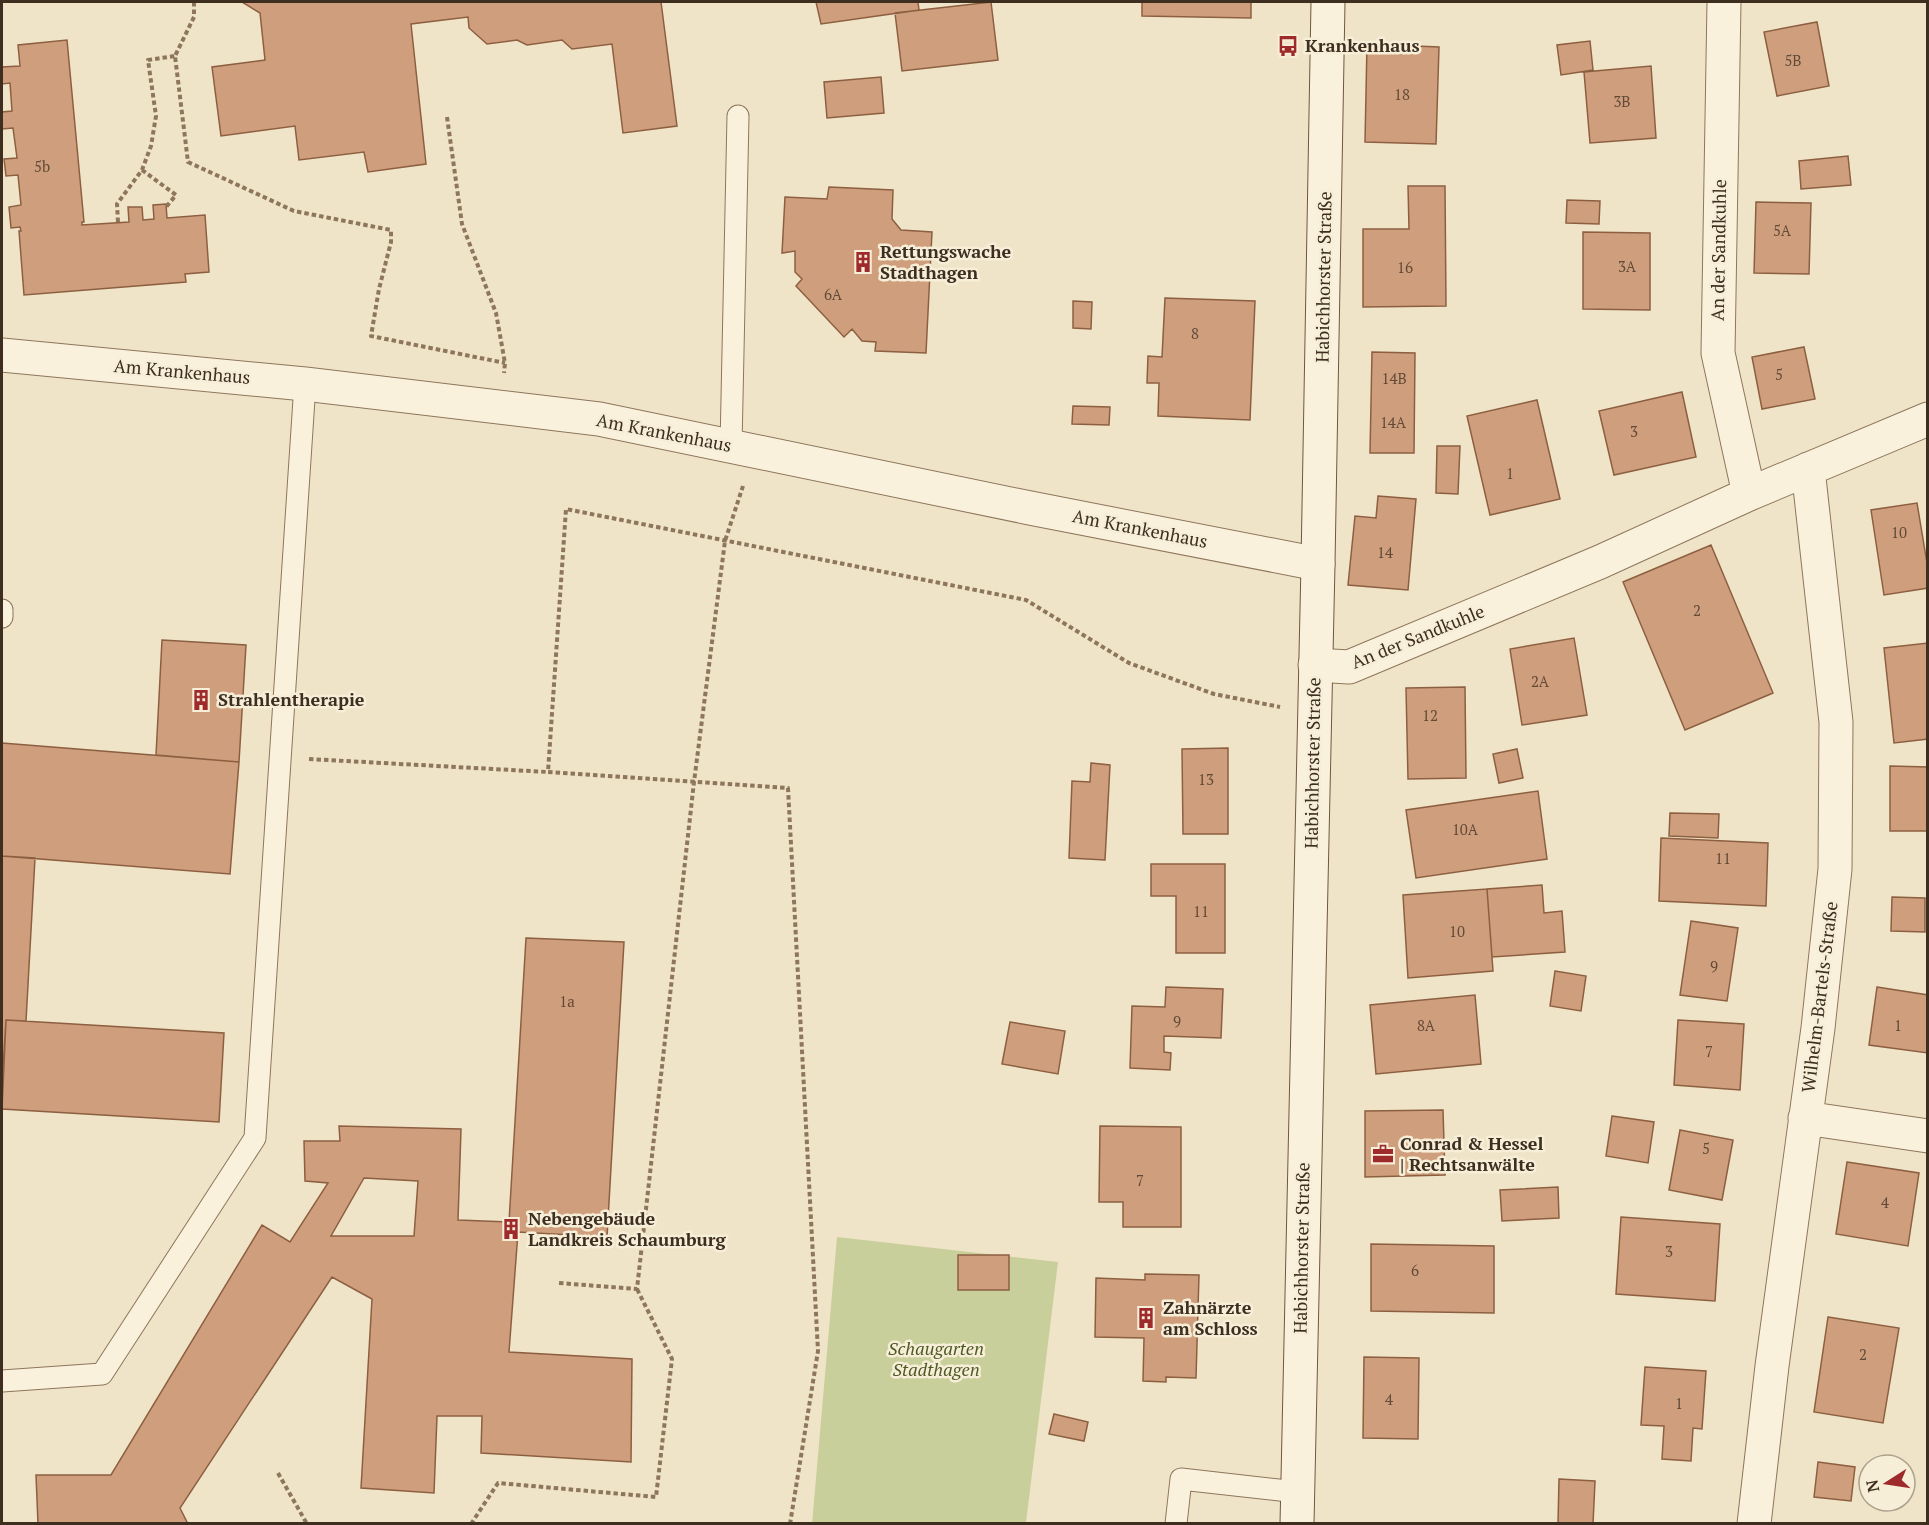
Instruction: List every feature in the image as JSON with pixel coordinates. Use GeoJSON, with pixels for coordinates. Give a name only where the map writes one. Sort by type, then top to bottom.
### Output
{"type":"FeatureCollection","features":[{"type":"Feature","properties":{"kind":"street","name":"Habichhorster Straße"},"geometry":{"type":"LineString","coordinates":[[1297,1508],[1328,2]]}},
{"type":"Feature","properties":{"kind":"street","name":"An der Sandkuhle"},"geometry":{"type":"LineString","coordinates":[[1724,2],[1718,353],[1749,494]]}},
{"type":"Feature","properties":{"kind":"street","name":"Am Krankenhaus"},"geometry":{"type":"LineString","coordinates":[[2,355],[305,384],[599,419],[743,448],[853,463],[1318,564]]}},
{"type":"Feature","properties":{"kind":"street","name":"An der Sandkuhle"},"geometry":{"type":"LineString","coordinates":[[1315,665],[1349,667],[1928,419]]}},
{"type":"Feature","properties":{"kind":"street","name":"Wilhelm-Bartels-Straße"},"geometry":{"type":"LineString","coordinates":[[1754,1524],[1772,1366],[1818,1028],[1835,869],[1836,722],[1808,469]]}},
{"type":"Feature","properties":{"kind":"street"},"geometry":{"type":"LineString","coordinates":[[1805,1118],[1928,1136]]}},
{"type":"Feature","properties":{"kind":"lane"},"geometry":{"type":"LineString","coordinates":[[738,116],[743,448]]}},
{"type":"Feature","properties":{"kind":"lane"},"geometry":{"type":"LineString","coordinates":[[2,1381],[102,1374],[255,1138],[305,384]]}},
{"type":"Feature","properties":{"kind":"lane"},"geometry":{"type":"LineString","coordinates":[[2,610],[2,617]]}},
{"type":"Feature","properties":{"kind":"lane"},"geometry":{"type":"LineString","coordinates":[[1176,1524],[1181,1479],[1297,1508]]}},
{"type":"Feature","properties":{"kind":"path"},"geometry":{"type":"LineString","coordinates":[[194,2],[194,17],[175,56],[188,162],[294,211],[391,230],[391,242],[379,289],[371,336],[505,363]]}},
{"type":"Feature","properties":{"kind":"path"},"geometry":{"type":"LineString","coordinates":[[118,222],[117,204],[142,170],[151,146],[156,116],[148,60],[175,56]]}},
{"type":"Feature","properties":{"kind":"path"},"geometry":{"type":"LineString","coordinates":[[447,117],[462,224],[496,313],[505,363],[501,406]]}},
{"type":"Feature","properties":{"kind":"path"},"geometry":{"type":"LineString","coordinates":[[142,170],[176,195],[166,207]]}},
{"type":"Feature","properties":{"kind":"path"},"geometry":{"type":"LineString","coordinates":[[471,1524],[498,1483],[656,1497],[672,1359],[637,1289],[693,782],[726,541],[743,448]]}},
{"type":"Feature","properties":{"kind":"path"},"geometry":{"type":"LineString","coordinates":[[548,772],[566,509],[1026,600],[1129,663],[1214,694],[1314,714]]}},
{"type":"Feature","properties":{"kind":"path"},"geometry":{"type":"LineString","coordinates":[[281,757],[788,788],[818,1351],[790,1524]]}},
{"type":"Feature","properties":{"kind":"path"},"geometry":{"type":"LineString","coordinates":[[559,1282],[637,1289]]}},
{"type":"Feature","properties":{"kind":"path"},"geometry":{"type":"LineString","coordinates":[[279,1473],[308,1524]]}},
{"type":"Feature","properties":{"kind":"green space","name":"Schaugarten Stadthagen"},"geometry":{"type":"Polygon","coordinates":[[[837,1237],[1058,1262],[1026,1523],[812,1524],[837,1237]]]}},
{"type":"Feature","properties":{"kind":"building"},"geometry":{"type":"Polygon","coordinates":[[[242,2],[661,2],[677,126],[623,133],[612,44],[572,49],[562,40],[527,45],[517,40],[487,44],[469,28],[468,17],[411,24],[426,164],[368,172],[364,152],[299,160],[295,126],[221,136],[212,67],[265,60],[260,13],[242,2]]]}},
{"type":"Feature","properties":{"kind":"building"},"geometry":{"type":"Polygon","coordinates":[[[816,2],[918,2],[919,10],[821,24],[816,2]]]}},
{"type":"Feature","properties":{"kind":"building"},"geometry":{"type":"Polygon","coordinates":[[[991,2],[998,60],[902,71],[895,13],[991,2]]]}},
{"type":"Feature","properties":{"kind":"building"},"geometry":{"type":"Polygon","coordinates":[[[1142,2],[1251,2],[1251,18],[1142,16],[1142,2]]]}},
{"type":"Feature","properties":{"kind":"building"},"geometry":{"type":"Polygon","coordinates":[[[1817,22],[1829,86],[1777,96],[1764,32],[1817,22]]]}},
{"type":"Feature","properties":{"kind":"building"},"geometry":{"type":"Polygon","coordinates":[[[67,40],[84,222],[82,225],[129,222],[128,207],[142,207],[143,220],[154,219],[153,205],[166,204],[167,218],[205,215],[209,272],[185,274],[186,282],[24,295],[19,231],[21,231],[20,227],[11,228],[9,207],[21,205],[18,175],[6,176],[4,159],[17,158],[13,128],[2,129],[2,112],[12,111],[10,83],[2,84],[2,67],[20,66],[18,45],[67,40]]]}},
{"type":"Feature","properties":{"kind":"building"},"geometry":{"type":"Polygon","coordinates":[[[1590,41],[1593,70],[1561,75],[1557,45],[1590,41]]]}},
{"type":"Feature","properties":{"kind":"building"},"geometry":{"type":"Polygon","coordinates":[[[1367,44],[1439,47],[1436,144],[1365,142],[1367,44]]]}},
{"type":"Feature","properties":{"kind":"building"},"geometry":{"type":"Polygon","coordinates":[[[1651,66],[1656,138],[1590,143],[1584,72],[1651,66]]]}},
{"type":"Feature","properties":{"kind":"building"},"geometry":{"type":"Polygon","coordinates":[[[881,77],[884,113],[827,118],[824,82],[881,77]]]}},
{"type":"Feature","properties":{"kind":"building"},"geometry":{"type":"Polygon","coordinates":[[[1848,156],[1851,185],[1801,189],[1799,161],[1848,156]]]}},
{"type":"Feature","properties":{"kind":"building"},"geometry":{"type":"Polygon","coordinates":[[[1408,186],[1445,186],[1446,306],[1363,307],[1363,229],[1409,229],[1408,186]]]}},
{"type":"Feature","properties":{"kind":"building","name":"Rettungswache Stadthagen"},"geometry":{"type":"Polygon","coordinates":[[[829,187],[893,190],[892,219],[901,230],[932,232],[926,353],[875,351],[876,342],[862,341],[852,329],[844,337],[796,286],[802,279],[795,272],[795,251],[782,253],[785,197],[827,199],[829,187]]]}},
{"type":"Feature","properties":{"kind":"building"},"geometry":{"type":"Polygon","coordinates":[[[1567,200],[1600,201],[1599,224],[1566,223],[1567,200]]]}},
{"type":"Feature","properties":{"kind":"building"},"geometry":{"type":"Polygon","coordinates":[[[1756,202],[1811,203],[1809,274],[1754,273],[1756,202]]]}},
{"type":"Feature","properties":{"kind":"building"},"geometry":{"type":"Polygon","coordinates":[[[1583,232],[1650,233],[1650,310],[1583,309],[1583,232]]]}},
{"type":"Feature","properties":{"kind":"building"},"geometry":{"type":"Polygon","coordinates":[[[1165,298],[1255,301],[1250,420],[1158,416],[1159,383],[1147,383],[1148,356],[1162,357],[1165,298]]]}},
{"type":"Feature","properties":{"kind":"building"},"geometry":{"type":"Polygon","coordinates":[[[1073,301],[1092,302],[1091,329],[1073,328],[1073,301]]]}},
{"type":"Feature","properties":{"kind":"building"},"geometry":{"type":"Polygon","coordinates":[[[1804,347],[1815,399],[1762,409],[1752,357],[1804,347]]]}},
{"type":"Feature","properties":{"kind":"building"},"geometry":{"type":"Polygon","coordinates":[[[1372,352],[1415,353],[1414,453],[1370,453],[1372,352]]]}},
{"type":"Feature","properties":{"kind":"building"},"geometry":{"type":"Polygon","coordinates":[[[1682,392],[1696,457],[1614,475],[1599,411],[1682,392]]]}},
{"type":"Feature","properties":{"kind":"building"},"geometry":{"type":"Polygon","coordinates":[[[1537,400],[1560,499],[1490,515],[1467,416],[1537,400]]]}},
{"type":"Feature","properties":{"kind":"building"},"geometry":{"type":"Polygon","coordinates":[[[1073,406],[1110,407],[1109,425],[1072,424],[1073,406]]]}},
{"type":"Feature","properties":{"kind":"building"},"geometry":{"type":"Polygon","coordinates":[[[1437,446],[1460,446],[1458,494],[1436,493],[1437,446]]]}},
{"type":"Feature","properties":{"kind":"building"},"geometry":{"type":"Polygon","coordinates":[[[1378,496],[1416,499],[1408,590],[1348,585],[1355,516],[1376,518],[1378,496]]]}},
{"type":"Feature","properties":{"kind":"building"},"geometry":{"type":"Polygon","coordinates":[[[1917,503],[1928,569],[1928,588],[1884,595],[1871,510],[1917,503]]]}},
{"type":"Feature","properties":{"kind":"building"},"geometry":{"type":"Polygon","coordinates":[[[1711,545],[1773,693],[1685,730],[1623,582],[1711,545]]]}},
{"type":"Feature","properties":{"kind":"building"},"geometry":{"type":"Polygon","coordinates":[[[1574,638],[1587,715],[1522,725],[1510,649],[1574,638]]]}},
{"type":"Feature","properties":{"kind":"building","name":"Strahlentherapie"},"geometry":{"type":"Polygon","coordinates":[[[162,640],[246,645],[239,762],[156,755],[162,640]]]}},
{"type":"Feature","properties":{"kind":"building"},"geometry":{"type":"Polygon","coordinates":[[[1928,643],[1928,739],[1894,743],[1884,648],[1928,643]]]}},
{"type":"Feature","properties":{"kind":"building"},"geometry":{"type":"Polygon","coordinates":[[[1465,687],[1466,778],[1408,779],[1406,688],[1465,687]]]}},
{"type":"Feature","properties":{"kind":"building"},"geometry":{"type":"Polygon","coordinates":[[[2,743],[239,762],[230,874],[2,856],[2,743]]]}},
{"type":"Feature","properties":{"kind":"building"},"geometry":{"type":"Polygon","coordinates":[[[1228,748],[1228,834],[1183,834],[1182,749],[1228,748]]]}},
{"type":"Feature","properties":{"kind":"building"},"geometry":{"type":"Polygon","coordinates":[[[1517,749],[1523,778],[1499,783],[1493,754],[1517,749]]]}},
{"type":"Feature","properties":{"kind":"building"},"geometry":{"type":"Polygon","coordinates":[[[1091,763],[1110,765],[1105,860],[1069,858],[1072,781],[1090,782],[1091,763]]]}},
{"type":"Feature","properties":{"kind":"building"},"geometry":{"type":"Polygon","coordinates":[[[1890,766],[1928,767],[1928,831],[1890,831],[1890,766]]]}},
{"type":"Feature","properties":{"kind":"building"},"geometry":{"type":"Polygon","coordinates":[[[1538,791],[1547,859],[1416,878],[1406,810],[1538,791]]]}},
{"type":"Feature","properties":{"kind":"building"},"geometry":{"type":"Polygon","coordinates":[[[1670,813],[1719,814],[1718,838],[1669,836],[1670,813]]]}},
{"type":"Feature","properties":{"kind":"building"},"geometry":{"type":"Polygon","coordinates":[[[1661,838],[1768,843],[1766,906],[1659,901],[1661,838]]]}},
{"type":"Feature","properties":{"kind":"building"},"geometry":{"type":"Polygon","coordinates":[[[2,856],[35,858],[26,1021],[6,1020],[3,1068],[2,1068],[2,856]]]}},
{"type":"Feature","properties":{"kind":"building"},"geometry":{"type":"Polygon","coordinates":[[[1151,864],[1225,864],[1225,953],[1176,953],[1176,896],[1151,896],[1151,864]]]}},
{"type":"Feature","properties":{"kind":"building"},"geometry":{"type":"Polygon","coordinates":[[[1542,885],[1544,913],[1562,911],[1565,952],[1492,957],[1487,889],[1542,885]]]}},
{"type":"Feature","properties":{"kind":"building"},"geometry":{"type":"Polygon","coordinates":[[[1487,889],[1493,971],[1408,978],[1403,895],[1487,889]]]}},
{"type":"Feature","properties":{"kind":"building"},"geometry":{"type":"Polygon","coordinates":[[[1892,897],[1925,898],[1925,932],[1891,931],[1892,897]]]}},
{"type":"Feature","properties":{"kind":"building"},"geometry":{"type":"Polygon","coordinates":[[[1691,921],[1738,928],[1727,1001],[1680,995],[1691,921]]]}},
{"type":"Feature","properties":{"kind":"building","name":"Nebengebäude Landkreis Schaumburg"},"geometry":{"type":"Polygon","coordinates":[[[526,938],[624,942],[607,1237],[518,1232],[509,1352],[632,1359],[631,1462],[481,1453],[482,1416],[437,1416],[434,1493],[361,1488],[372,1299],[332,1277],[180,1508],[188,1524],[38,1524],[36,1475],[111,1475],[262,1225],[290,1242],[328,1183],[305,1181],[304,1141],[340,1141],[339,1126],[461,1129],[458,1220],[509,1222],[526,938]],[[364,1178],[331,1236],[414,1236],[418,1181],[364,1178]]]}},
{"type":"Feature","properties":{"kind":"building"},"geometry":{"type":"Polygon","coordinates":[[[1555,971],[1586,976],[1581,1011],[1550,1006],[1555,971]]]}},
{"type":"Feature","properties":{"kind":"building"},"geometry":{"type":"Polygon","coordinates":[[[1166,987],[1223,989],[1221,1038],[1164,1036],[1164,1052],[1171,1053],[1170,1070],[1130,1068],[1132,1006],[1165,1007],[1166,987]]]}},
{"type":"Feature","properties":{"kind":"building"},"geometry":{"type":"Polygon","coordinates":[[[1877,987],[1928,995],[1928,1053],[1869,1045],[1877,987]]]}},
{"type":"Feature","properties":{"kind":"building"},"geometry":{"type":"Polygon","coordinates":[[[1475,995],[1481,1064],[1376,1074],[1370,1005],[1475,995]]]}},
{"type":"Feature","properties":{"kind":"building"},"geometry":{"type":"Polygon","coordinates":[[[6,1020],[224,1033],[219,1122],[2,1109],[6,1020]]]}},
{"type":"Feature","properties":{"kind":"building"},"geometry":{"type":"Polygon","coordinates":[[[1678,1020],[1744,1024],[1740,1090],[1674,1085],[1678,1020]]]}},
{"type":"Feature","properties":{"kind":"building"},"geometry":{"type":"Polygon","coordinates":[[[1010,1022],[1065,1031],[1058,1074],[1002,1064],[1010,1022]]]}},
{"type":"Feature","properties":{"kind":"building"},"geometry":{"type":"Polygon","coordinates":[[[1443,1110],[1445,1175],[1365,1177],[1365,1111],[1443,1110]]]}},
{"type":"Feature","properties":{"kind":"building"},"geometry":{"type":"Polygon","coordinates":[[[1612,1116],[1654,1122],[1648,1163],[1606,1156],[1612,1116]]]}},
{"type":"Feature","properties":{"kind":"building"},"geometry":{"type":"Polygon","coordinates":[[[1100,1126],[1181,1127],[1181,1227],[1123,1227],[1123,1202],[1099,1202],[1100,1126]]]}},
{"type":"Feature","properties":{"kind":"building"},"geometry":{"type":"Polygon","coordinates":[[[1680,1130],[1733,1140],[1722,1200],[1669,1190],[1680,1130]]]}},
{"type":"Feature","properties":{"kind":"building"},"geometry":{"type":"Polygon","coordinates":[[[1847,1162],[1919,1173],[1908,1246],[1836,1234],[1847,1162]]]}},
{"type":"Feature","properties":{"kind":"building"},"geometry":{"type":"Polygon","coordinates":[[[1558,1187],[1559,1218],[1502,1221],[1500,1190],[1558,1187]]]}},
{"type":"Feature","properties":{"kind":"building"},"geometry":{"type":"Polygon","coordinates":[[[1621,1217],[1720,1224],[1715,1301],[1616,1294],[1621,1217]]]}},
{"type":"Feature","properties":{"kind":"building"},"geometry":{"type":"Polygon","coordinates":[[[1371,1244],[1494,1246],[1494,1313],[1371,1311],[1371,1244]]]}},
{"type":"Feature","properties":{"kind":"building"},"geometry":{"type":"Polygon","coordinates":[[[958,1255],[1009,1255],[1009,1290],[958,1290],[958,1255]]]}},
{"type":"Feature","properties":{"kind":"building","name":"Zahnärzte am Schloss"},"geometry":{"type":"Polygon","coordinates":[[[1145,1274],[1199,1275],[1196,1378],[1166,1377],[1166,1382],[1143,1381],[1144,1338],[1095,1337],[1096,1278],[1145,1280],[1145,1274]]]}},
{"type":"Feature","properties":{"kind":"building"},"geometry":{"type":"Polygon","coordinates":[[[1828,1317],[1899,1328],[1883,1423],[1814,1412],[1828,1317]]]}},
{"type":"Feature","properties":{"kind":"building"},"geometry":{"type":"Polygon","coordinates":[[[1364,1357],[1419,1358],[1418,1439],[1363,1438],[1364,1357]]]}},
{"type":"Feature","properties":{"kind":"building"},"geometry":{"type":"Polygon","coordinates":[[[1645,1367],[1706,1371],[1702,1429],[1693,1428],[1691,1461],[1662,1459],[1664,1426],[1641,1425],[1645,1367]]]}},
{"type":"Feature","properties":{"kind":"building"},"geometry":{"type":"Polygon","coordinates":[[[1054,1414],[1088,1422],[1084,1441],[1049,1434],[1054,1414]]]}},
{"type":"Feature","properties":{"kind":"building"},"geometry":{"type":"Polygon","coordinates":[[[1818,1462],[1855,1467],[1851,1501],[1814,1497],[1818,1462]]]}},
{"type":"Feature","properties":{"kind":"building"},"geometry":{"type":"Polygon","coordinates":[[[1559,1479],[1595,1481],[1593,1524],[1558,1524],[1559,1479]]]}},
{"type":"Feature","properties":{"kind":"place","name":"Krankenhaus"},"geometry":{"type":"Point","coordinates":[1288,46]}},
{"type":"Feature","properties":{"kind":"place","name":"Rettungswache Stadthagen"},"geometry":{"type":"Point","coordinates":[863,262]}},
{"type":"Feature","properties":{"kind":"place","name":"Strahlentherapie"},"geometry":{"type":"Point","coordinates":[201,700]}},
{"type":"Feature","properties":{"kind":"place","name":"Conrad & Hessel | Rechtsanwälte"},"geometry":{"type":"Point","coordinates":[1383,1154]}},
{"type":"Feature","properties":{"kind":"place","name":"Nebengebäude Landkreis Schaumburg"},"geometry":{"type":"Point","coordinates":[511,1229]}},
{"type":"Feature","properties":{"kind":"place","name":"Zahnärzte am Schloss"},"geometry":{"type":"Point","coordinates":[1146,1318]}}]}
